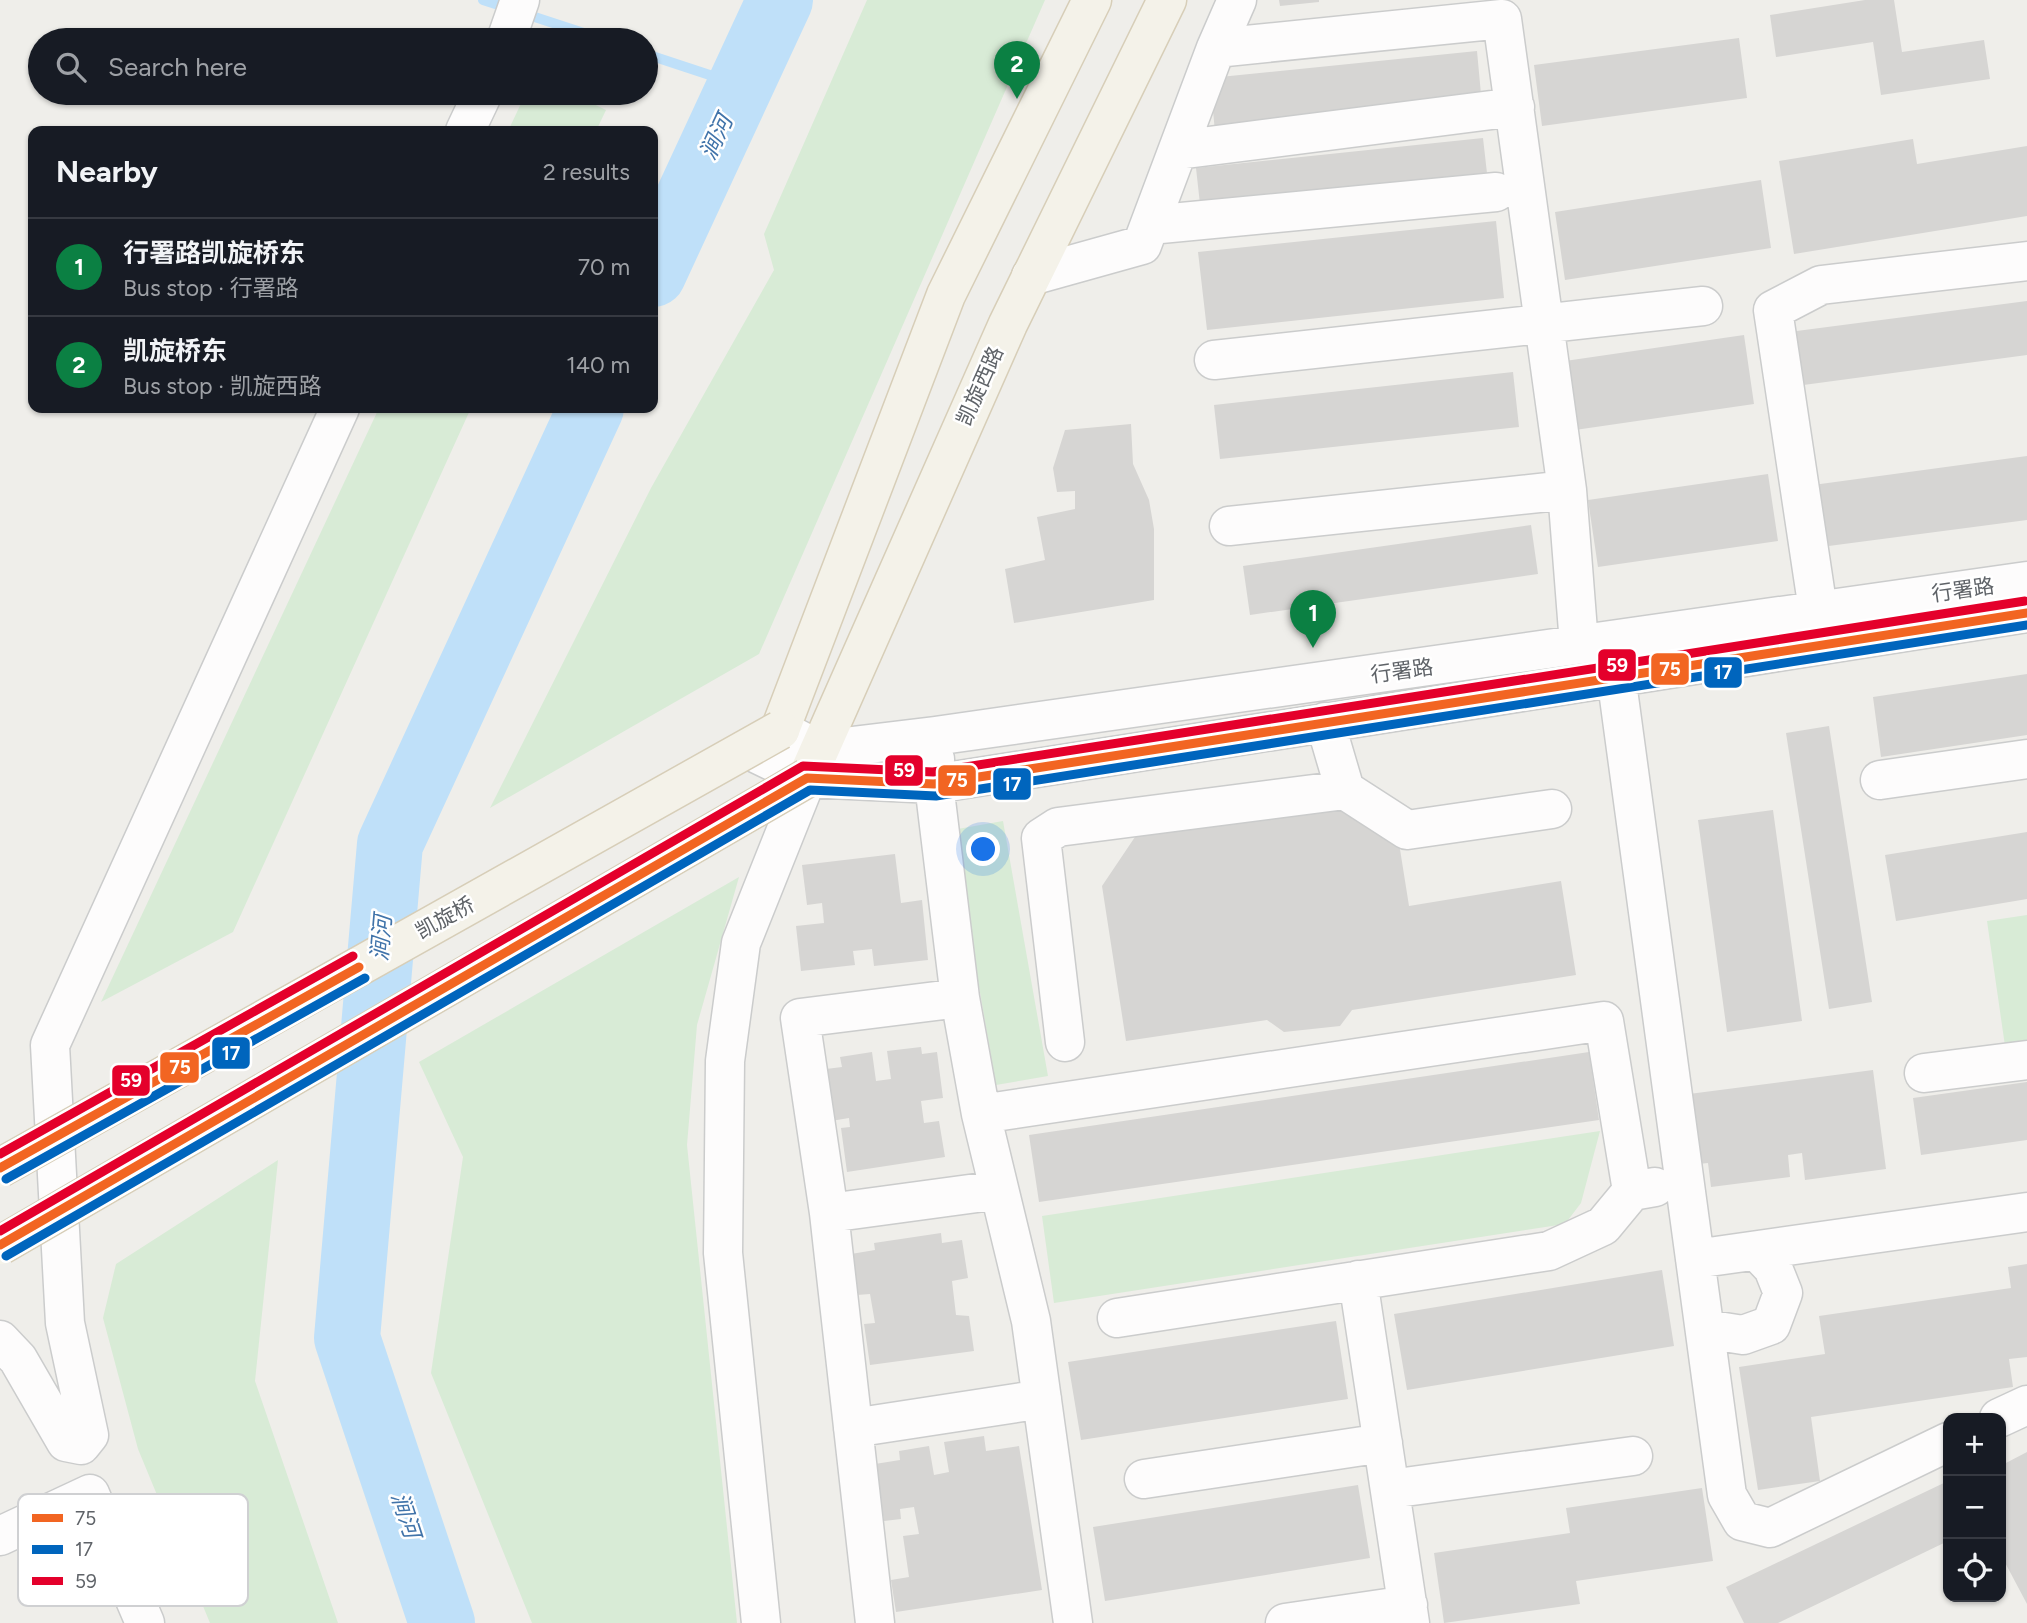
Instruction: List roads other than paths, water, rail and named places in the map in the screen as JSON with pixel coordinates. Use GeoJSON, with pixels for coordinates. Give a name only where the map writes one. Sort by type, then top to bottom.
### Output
{"type":"FeatureCollection","features":[{"type":"Feature","properties":{"kind":"main road"},"geometry":{"type":"LineString","coordinates":[[780,730],[946,295],[1092,0]]}},
{"type":"Feature","properties":{"kind":"main road","name":"凯旋西路"},"geometry":{"type":"LineString","coordinates":[[813,764],[1007,324],[1167,0]]}},
{"type":"Feature","properties":{"kind":"main road","name":"凯旋桥"},"geometry":{"type":"LineString","coordinates":[[0,1168],[780,730]]}},
{"type":"Feature","properties":{"kind":"main road"},"geometry":{"type":"LineString","coordinates":[[0,1245],[813,764]]}},
{"type":"Feature","properties":{"kind":"street"},"geometry":{"type":"LineString","coordinates":[[510,28],[520,0]]}},
{"type":"Feature","properties":{"kind":"street"},"geometry":{"type":"LineString","coordinates":[[1031,276],[1142,245],[1216,48],[1237,0]]}},
{"type":"Feature","properties":{"kind":"street"},"geometry":{"type":"LineString","coordinates":[[1216,48],[1501,10],[1567,490],[1596,642],[1615,678],[1727,1495],[1742,1521],[1770,1528],[1943,1444]]}},
{"type":"Feature","properties":{"kind":"street"},"geometry":{"type":"LineString","coordinates":[[468,126],[478,105]]}},
{"type":"Feature","properties":{"kind":"street"},"geometry":{"type":"LineString","coordinates":[[1178,150],[1515,107]]}},
{"type":"Feature","properties":{"kind":"street"},"geometry":{"type":"LineString","coordinates":[[1150,225],[1496,192]]}},
{"type":"Feature","properties":{"kind":"street"},"geometry":{"type":"LineString","coordinates":[[1818,610],[1773,310],[1821,285],[2027,261]]}},
{"type":"Feature","properties":{"kind":"street"},"geometry":{"type":"LineString","coordinates":[[1214,360],[1703,306]]}},
{"type":"Feature","properties":{"kind":"street"},"geometry":{"type":"LineString","coordinates":[[0,1340],[18,1359],[66,1442],[81,1445],[89,1435],[65,1323],[50,1045],[338,413]]}},
{"type":"Feature","properties":{"kind":"street"},"geometry":{"type":"LineString","coordinates":[[1229,526],[1567,490]]}},
{"type":"Feature","properties":{"kind":"street","name":"行署路"},"geometry":{"type":"LineString","coordinates":[[813,764],[935,736],[2027,581]]}},
{"type":"Feature","properties":{"kind":"street","name":"行署路"},"geometry":{"type":"LineString","coordinates":[[747,749],[813,764],[934,784],[2027,613]]}},
{"type":"Feature","properties":{"kind":"street"},"geometry":{"type":"LineString","coordinates":[[1325,722],[1345,790]]}},
{"type":"Feature","properties":{"kind":"street","name":"行署路"},"geometry":{"type":"LineString","coordinates":[[780,730],[813,764]]}},
{"type":"Feature","properties":{"kind":"street"},"geometry":{"type":"LineString","coordinates":[[935,736],[934,784],[960,998],[981,1114],[1031,1321],[1042,1399],[1065,1622]]}},
{"type":"Feature","properties":{"kind":"street"},"geometry":{"type":"LineString","coordinates":[[1880,780],[2027,759]]}},
{"type":"Feature","properties":{"kind":"street"},"geometry":{"type":"LineString","coordinates":[[761,1623],[723,1253],[725,1061],[741,943],[813,764]]}},
{"type":"Feature","properties":{"kind":"street"},"geometry":{"type":"LineString","coordinates":[[1065,1042],[1041,838],[1058,827],[1345,790],[1407,830],[1552,809]]}},
{"type":"Feature","properties":{"kind":"street"},"geometry":{"type":"LineString","coordinates":[[875,1623],[829,1213],[800,1018],[960,998]]}},
{"type":"Feature","properties":{"kind":"street"},"geometry":{"type":"LineString","coordinates":[[981,1114],[1604,1021],[1632,1191]]}},
{"type":"Feature","properties":{"kind":"street"},"geometry":{"type":"LineString","coordinates":[[1924,1073],[2027,1060]]}},
{"type":"Feature","properties":{"kind":"street"},"geometry":{"type":"LineString","coordinates":[[1117,1318],[1549,1251],[1603,1226],[1632,1191],[1685,1183]]}},
{"type":"Feature","properties":{"kind":"street"},"geometry":{"type":"LineString","coordinates":[[829,1213],[999,1191]]}},
{"type":"Feature","properties":{"kind":"street"},"geometry":{"type":"LineString","coordinates":[[1695,1259],[2027,1212]]}},
{"type":"Feature","properties":{"kind":"street"},"geometry":{"type":"LineString","coordinates":[[1705,1329],[1743,1335],[1771,1325],[1783,1293],[1773,1268],[1757,1251]]}},
{"type":"Feature","properties":{"kind":"street"},"geometry":{"type":"LineString","coordinates":[[1285,1623],[1409,1614],[1358,1280]]}},
{"type":"Feature","properties":{"kind":"street"},"geometry":{"type":"LineString","coordinates":[[853,1428],[1042,1399]]}},
{"type":"Feature","properties":{"kind":"street"},"geometry":{"type":"LineString","coordinates":[[2006,1414],[2027,1405]]}},
{"type":"Feature","properties":{"kind":"street"},"geometry":{"type":"LineString","coordinates":[[1144,1479],[1383,1443]]}},
{"type":"Feature","properties":{"kind":"street"},"geometry":{"type":"LineString","coordinates":[[1390,1489],[1633,1456]]}},
{"type":"Feature","properties":{"kind":"street"},"geometry":{"type":"LineString","coordinates":[[0,1536],[18,1528]]}},
{"type":"Feature","properties":{"kind":"street"},"geometry":{"type":"LineString","coordinates":[[138,1606],[145,1623]]}},
{"type":"Feature","properties":{"kind":"waterway"},"geometry":{"type":"LineString","coordinates":[[483,0],[568,28]]}},
{"type":"Feature","properties":{"kind":"waterway","name":"涧河"},"geometry":{"type":"LineString","coordinates":[[658,263],[780,0]]}},
{"type":"Feature","properties":{"kind":"waterway"},"geometry":{"type":"LineString","coordinates":[[658,58],[740,85]]}},
{"type":"Feature","properties":{"kind":"waterway","name":"涧河"},"geometry":{"type":"LineString","coordinates":[[442,1623],[347,1338],[390,844],[589,413]]}},
{"type":"Feature","properties":{"kind":"place","name":"凯旋桥东"},"geometry":{"type":"Point","coordinates":[1017,99]}},
{"type":"Feature","properties":{"kind":"place","name":"行署路凯旋桥东"},"geometry":{"type":"Point","coordinates":[1313,648]}}]}
